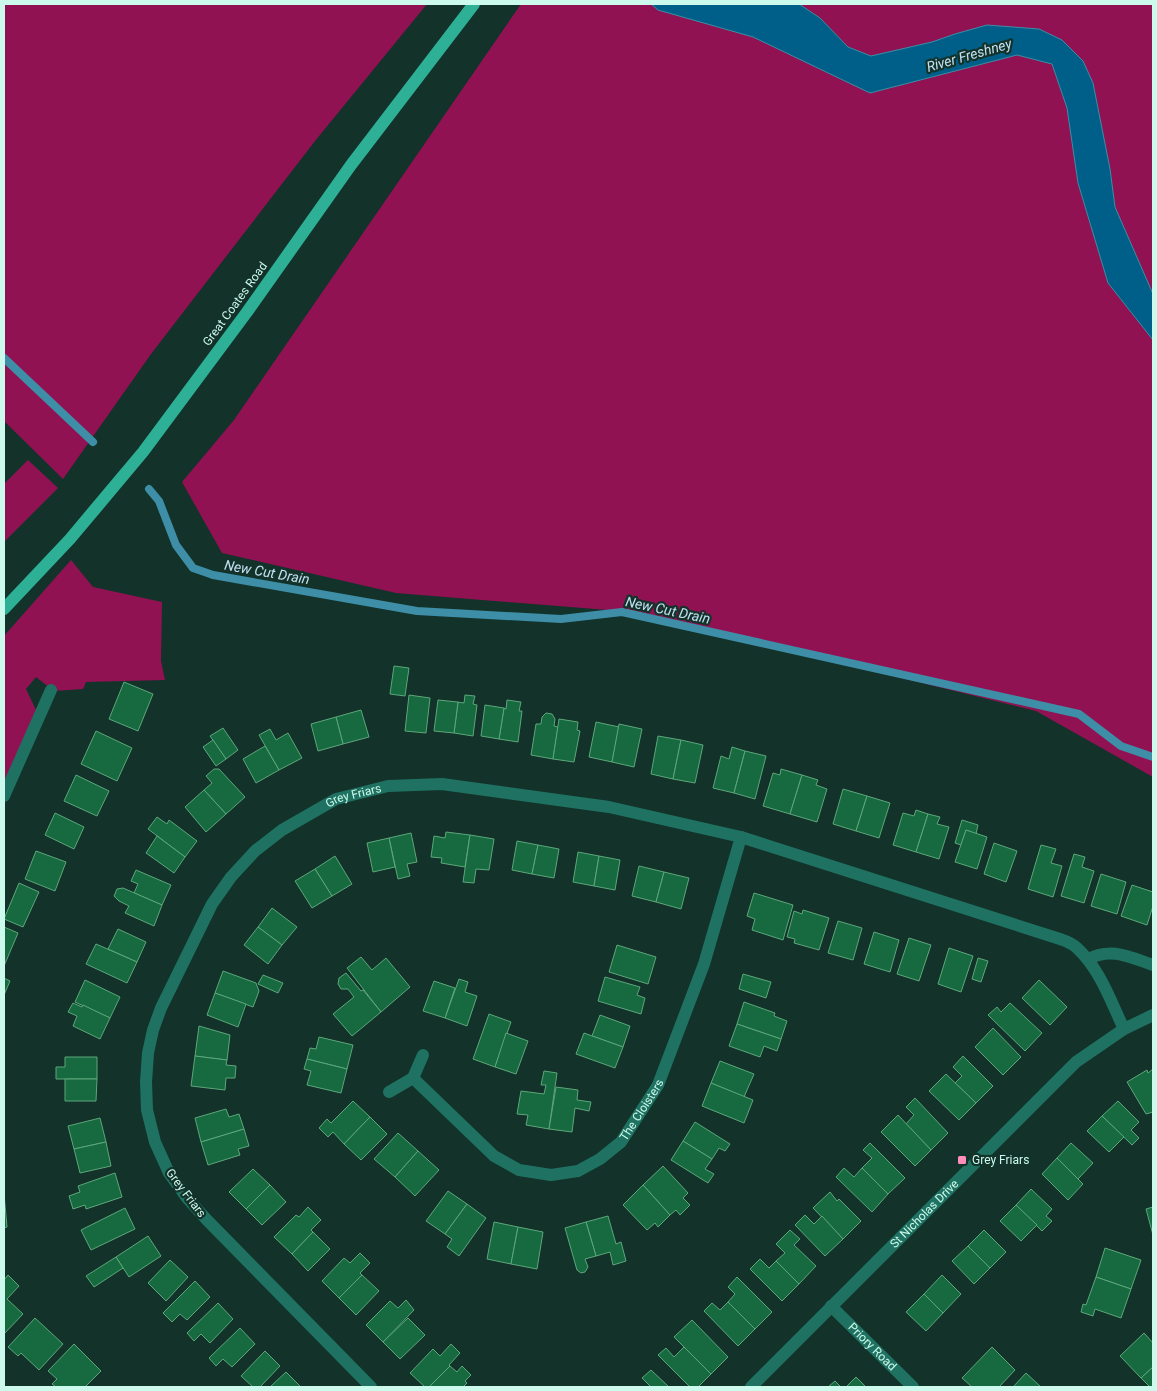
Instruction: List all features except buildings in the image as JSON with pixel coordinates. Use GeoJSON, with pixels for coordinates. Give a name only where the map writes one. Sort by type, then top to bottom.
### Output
{"type":"FeatureCollection","features":[{"type":"Feature","properties":{"kind":"main road","name":"Great Coates Road"},"geometry":{"type":"LineString","coordinates":[[4,609],[70,538],[143,452],[247,312],[351,165],[474,4]]}},
{"type":"Feature","properties":{"kind":"street"},"geometry":{"type":"LineString","coordinates":[[4,796],[50,690]]}},
{"type":"Feature","properties":{"kind":"street","name":"Grey Friars"},"geometry":{"type":"LineString","coordinates":[[372,1387],[187,1198],[169,1173],[155,1142],[147,1110],[148,1054],[153,1030],[160,1008],[212,904],[237,870],[255,852],[282,830],[336,799],[388,786],[442,784],[609,807],[741,837],[1060,938],[1076,946],[1098,974],[1124,1029]]}},
{"type":"Feature","properties":{"kind":"street","name":"The Cloisters"},"geometry":{"type":"LineString","coordinates":[[413,1078],[494,1156],[519,1170],[551,1175],[578,1171],[600,1159],[621,1142],[658,1085],[704,964],[741,837]]}},
{"type":"Feature","properties":{"kind":"street"},"geometry":{"type":"LineString","coordinates":[[1088,959],[1099,953],[1109,953],[1153,965]]}},
{"type":"Feature","properties":{"kind":"street","name":"St Nicholas Drive"},"geometry":{"type":"LineString","coordinates":[[751,1387],[1070,1069],[1124,1029],[1153,1015]]}},
{"type":"Feature","properties":{"kind":"street"},"geometry":{"type":"LineString","coordinates":[[389,1092],[413,1078],[423,1055]]}},
{"type":"Feature","properties":{"kind":"street","name":"Priory Road"},"geometry":{"type":"LineString","coordinates":[[831,1306],[913,1387]]}},
{"type":"Feature","properties":{"kind":"shaded area"},"geometry":{"type":"Polygon","coordinates":[[[4,4],[427,4],[315,141],[151,354],[63,479],[4,421],[4,4]]]}},
{"type":"Feature","properties":{"kind":"shaded area"},"geometry":{"type":"Polygon","coordinates":[[[521,4],[651,4],[658,10],[753,37],[870,93],[1017,55],[1052,64],[1067,108],[1078,183],[1108,283],[1153,340],[1153,777],[1036,711],[633,612],[396,593],[222,553],[182,482],[234,420],[521,4]]]}},
{"type":"Feature","properties":{"kind":"shaded area"},"geometry":{"type":"Polygon","coordinates":[[[799,4],[1153,4],[1153,294],[1115,207],[1110,169],[1093,83],[987,25],[932,42],[871,56],[848,47],[820,18],[799,4]]]}},
{"type":"Feature","properties":{"kind":"shaded area"},"geometry":{"type":"Polygon","coordinates":[[[28,460],[58,488],[4,542],[4,484],[28,460]]]}},
{"type":"Feature","properties":{"kind":"shaded area"},"geometry":{"type":"Polygon","coordinates":[[[71,560],[93,587],[162,602],[161,661],[165,680],[86,682],[83,689],[54,691],[36,677],[26,689],[36,710],[4,783],[4,636],[71,560]]]}},
{"type":"Feature","properties":{"kind":"water","name":"River Freshney"},"geometry":{"type":"Polygon","coordinates":[[[651,4],[799,4],[820,18],[848,47],[871,56],[932,42],[987,25],[1039,29],[1062,40],[1083,61],[1093,83],[1110,169],[1115,207],[1153,294],[1153,340],[1108,283],[1078,183],[1067,108],[1052,64],[1017,55],[870,93],[753,37],[658,10],[651,4]]]}},
{"type":"Feature","properties":{"kind":"waterway","name":"New Cut Drain"},"geometry":{"type":"LineString","coordinates":[[4,358],[93,442]]}},
{"type":"Feature","properties":{"kind":"waterway","name":"New Cut Drain"},"geometry":{"type":"LineString","coordinates":[[149,489],[159,501],[176,545],[193,568],[213,575],[417,611],[561,619],[622,612],[1079,714],[1121,746],[1153,757]]}},
{"type":"Feature","properties":{"kind":"place","name":"Grey Friars"},"geometry":{"type":"Point","coordinates":[962,1160]}}]}
